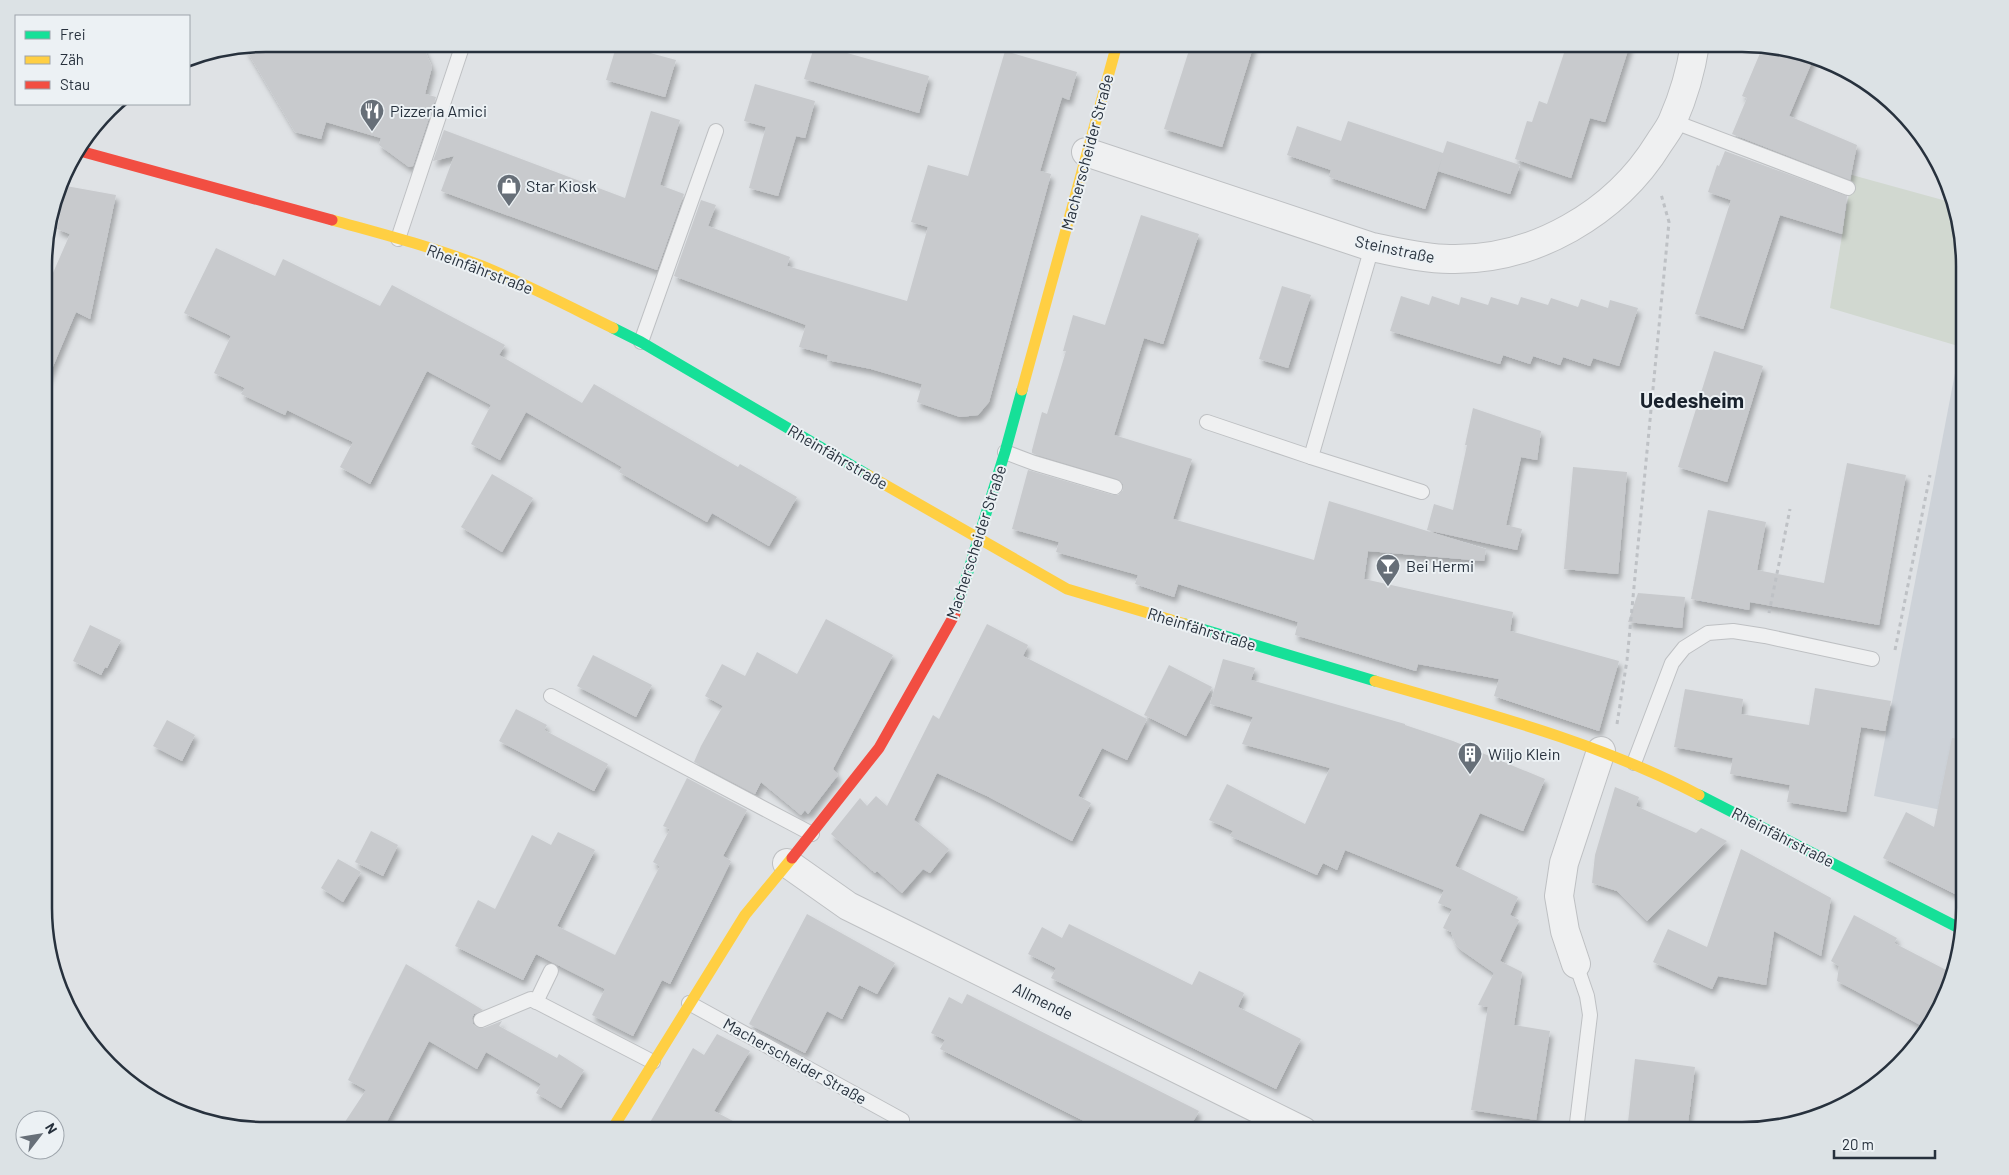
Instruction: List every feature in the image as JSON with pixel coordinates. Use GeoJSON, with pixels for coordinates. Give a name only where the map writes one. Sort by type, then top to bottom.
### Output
{"type":"FeatureCollection","features":[{"type":"Feature","properties":{"kind":"street","name":"Macherscheider Straße"},"geometry":{"type":"LineString","coordinates":[[616,1122],[745,915],[812,834],[879,748],[956,612],[1005,452],[1115,52]]}},
{"type":"Feature","properties":{"kind":"street","name":"Steinstraße"},"geometry":{"type":"LineString","coordinates":[[1086,152],[1372,247],[1412,256],[1450,259],[1513,252],[1568,230],[1621,190],[1650,158],[1672,121],[1690,75],[1694,52]]}},
{"type":"Feature","properties":{"kind":"street","name":"Rheinfährstraße"},"geometry":{"type":"LineString","coordinates":[[87,152],[398,239],[481,266],[531,288],[641,342],[1067,589],[1451,703],[1634,763],[1675,782],[1956,926]]}},
{"type":"Feature","properties":{"kind":"street"},"geometry":{"type":"LineString","coordinates":[[1576,964],[1565,931],[1559,896],[1564,863],[1601,751]]}},
{"type":"Feature","properties":{"kind":"street","name":"Allmende"},"geometry":{"type":"LineString","coordinates":[[787,863],[848,906],[1285,1122]]}},
{"type":"Feature","properties":{"kind":"lane"},"geometry":{"type":"LineString","coordinates":[[398,239],[460,52]]}},
{"type":"Feature","properties":{"kind":"lane"},"geometry":{"type":"LineString","coordinates":[[1672,121],[1848,188]]}},
{"type":"Feature","properties":{"kind":"lane"},"geometry":{"type":"LineString","coordinates":[[641,342],[716,131]]}},
{"type":"Feature","properties":{"kind":"lane"},"geometry":{"type":"LineString","coordinates":[[1311,457],[1372,247]]}},
{"type":"Feature","properties":{"kind":"lane"},"geometry":{"type":"LineString","coordinates":[[1207,422],[1422,492]]}},
{"type":"Feature","properties":{"kind":"lane"},"geometry":{"type":"LineString","coordinates":[[1005,452],[1034,463],[1115,487]]}},
{"type":"Feature","properties":{"kind":"lane"},"geometry":{"type":"LineString","coordinates":[[1634,763],[1672,663],[1684,648],[1700,637],[1716,632],[1765,636],[1872,659]]}},
{"type":"Feature","properties":{"kind":"lane"},"geometry":{"type":"LineString","coordinates":[[551,696],[812,834]]}},
{"type":"Feature","properties":{"kind":"lane"},"geometry":{"type":"LineString","coordinates":[[1576,964],[1587,996],[1590,1014],[1577,1122]]}},
{"type":"Feature","properties":{"kind":"lane"},"geometry":{"type":"LineString","coordinates":[[536,1002],[551,971]]}},
{"type":"Feature","properties":{"kind":"lane"},"geometry":{"type":"LineString","coordinates":[[481,1020],[531,999],[653,1062]]}},
{"type":"Feature","properties":{"kind":"lane","name":"Macherscheider Straße"},"geometry":{"type":"LineString","coordinates":[[689,1003],[902,1120]]}},
{"type":"Feature","properties":{"kind":"path"},"geometry":{"type":"LineString","coordinates":[[1601,751],[1616,731],[1627,660],[1669,222],[1650,158]]}},
{"type":"Feature","properties":{"kind":"path"},"geometry":{"type":"LineString","coordinates":[[1872,659],[1894,653],[1930,475]]}},
{"type":"Feature","properties":{"kind":"path"},"geometry":{"type":"LineString","coordinates":[[1765,636],[1790,508]]}},
{"type":"Feature","properties":{"kind":"shaded area"},"geometry":{"type":"Polygon","coordinates":[[[1852,175],[1946,201],[1955,239],[1956,253],[1956,345],[1830,308],[1852,175]]]}},
{"type":"Feature","properties":{"kind":"shaded area"},"geometry":{"type":"Polygon","coordinates":[[[1956,368],[1956,813],[1874,796],[1956,368]]]}},
{"type":"Feature","properties":{"kind":"building"},"geometry":{"type":"Polygon","coordinates":[[[425,52],[432,67],[425,94],[436,97],[413,166],[409,167],[379,145],[381,138],[326,122],[321,139],[295,132],[248,53],[425,52]]]}},
{"type":"Feature","properties":{"kind":"building"},"geometry":{"type":"Polygon","coordinates":[[[615,52],[646,52],[676,60],[665,97],[606,80],[615,52]]]}},
{"type":"Feature","properties":{"kind":"building"},"geometry":{"type":"Polygon","coordinates":[[[812,52],[844,52],[929,76],[919,113],[804,79],[812,52]]]}},
{"type":"Feature","properties":{"kind":"building"},"geometry":{"type":"Polygon","coordinates":[[[1005,52],[1077,72],[1069,100],[1062,97],[1040,171],[1051,174],[989,402],[978,415],[960,417],[917,402],[922,384],[871,369],[827,360],[828,355],[799,347],[806,325],[674,276],[701,200],[716,205],[708,226],[790,257],[787,266],[907,301],[928,227],[911,222],[928,165],[968,176],[1005,52]]]}},
{"type":"Feature","properties":{"kind":"building"},"geometry":{"type":"Polygon","coordinates":[[[1188,52],[1252,52],[1222,147],[1164,129],[1188,52]]]}},
{"type":"Feature","properties":{"kind":"building"},"geometry":{"type":"Polygon","coordinates":[[[1564,52],[1627,52],[1605,122],[1590,118],[1571,178],[1515,159],[1527,121],[1532,122],[1539,101],[1547,104],[1564,52]]]}},
{"type":"Feature","properties":{"kind":"building"},"geometry":{"type":"Polygon","coordinates":[[[1760,53],[1811,64],[1789,116],[1857,145],[1850,180],[1732,134],[1747,98],[1742,96],[1760,53]]]}},
{"type":"Feature","properties":{"kind":"building"},"geometry":{"type":"Polygon","coordinates":[[[755,84],[815,101],[805,138],[796,136],[778,196],[749,188],[766,127],[744,121],[755,84]]]}},
{"type":"Feature","properties":{"kind":"building"},"geometry":{"type":"Polygon","coordinates":[[[651,111],[680,120],[660,185],[684,194],[657,270],[441,191],[454,156],[433,161],[444,130],[625,198],[651,111]]]}},
{"type":"Feature","properties":{"kind":"building"},"geometry":{"type":"Polygon","coordinates":[[[1348,121],[1443,153],[1447,141],[1520,165],[1510,194],[1438,171],[1443,155],[1425,209],[1329,177],[1331,170],[1287,155],[1297,126],[1341,141],[1348,121]]]}},
{"type":"Feature","properties":{"kind":"building"},"geometry":{"type":"Polygon","coordinates":[[[1725,151],[1847,196],[1842,234],[1780,215],[1743,329],[1695,314],[1731,200],[1708,192],[1717,165],[1719,166],[1725,151]]]}},
{"type":"Feature","properties":{"kind":"building"},"geometry":{"type":"Polygon","coordinates":[[[68,186],[116,195],[90,319],[76,312],[52,369],[52,275],[70,234],[57,229],[68,186]]]}},
{"type":"Feature","properties":{"kind":"building"},"geometry":{"type":"Polygon","coordinates":[[[1141,215],[1199,234],[1163,344],[1144,338],[1114,435],[1192,459],[1173,519],[1314,560],[1329,501],[1486,549],[1484,561],[1368,551],[1364,579],[1513,612],[1510,631],[1619,661],[1599,731],[1494,696],[1499,679],[1418,664],[1416,671],[1295,635],[1298,622],[1178,584],[1174,597],[1135,584],[1138,575],[1056,552],[1059,542],[1012,529],[1028,470],[1113,495],[1118,495],[1123,490],[1123,484],[1117,479],[1037,455],[1032,453],[1032,450],[1042,412],[1047,414],[1066,351],[1063,351],[1073,315],[1105,325],[1141,215]]]}},
{"type":"Feature","properties":{"kind":"building"},"geometry":{"type":"Polygon","coordinates":[[[216,248],[275,276],[283,259],[380,306],[392,285],[505,345],[499,355],[582,403],[594,384],[738,467],[740,464],[797,497],[769,546],[712,513],[707,522],[619,472],[622,467],[526,412],[500,460],[471,444],[491,405],[427,371],[370,484],[340,467],[353,442],[287,410],[285,415],[241,394],[245,388],[214,373],[231,336],[184,313],[216,248]]]}},
{"type":"Feature","properties":{"kind":"building"},"geometry":{"type":"Polygon","coordinates":[[[1282,286],[1311,295],[1288,368],[1259,359],[1282,286]]]}},
{"type":"Feature","properties":{"kind":"building"},"geometry":{"type":"Polygon","coordinates":[[[1401,296],[1429,305],[1432,296],[1459,305],[1461,297],[1488,305],[1491,297],[1518,305],[1521,297],[1548,305],[1551,298],[1578,307],[1581,299],[1608,308],[1610,300],[1638,308],[1619,366],[1593,358],[1590,366],[1563,357],[1560,365],[1533,356],[1530,364],[1503,355],[1500,364],[1390,331],[1401,296]]]}},
{"type":"Feature","properties":{"kind":"building"},"geometry":{"type":"Polygon","coordinates":[[[1714,351],[1763,366],[1727,482],[1678,467],[1714,351]]]}},
{"type":"Feature","properties":{"kind":"building"},"geometry":{"type":"Polygon","coordinates":[[[1473,408],[1541,431],[1537,460],[1521,457],[1506,525],[1522,529],[1517,550],[1427,530],[1434,504],[1453,510],[1473,408]]]}},
{"type":"Feature","properties":{"kind":"building"},"geometry":{"type":"Polygon","coordinates":[[[1847,463],[1906,475],[1879,625],[1750,602],[1749,610],[1691,599],[1708,510],[1766,522],[1757,570],[1824,583],[1847,463]]]}},
{"type":"Feature","properties":{"kind":"building"},"geometry":{"type":"Polygon","coordinates":[[[1573,467],[1627,472],[1618,574],[1564,569],[1573,467]]]}},
{"type":"Feature","properties":{"kind":"building"},"geometry":{"type":"Polygon","coordinates":[[[492,474],[533,498],[502,552],[461,527],[492,474]]]}},
{"type":"Feature","properties":{"kind":"building"},"geometry":{"type":"Polygon","coordinates":[[[1638,593],[1685,597],[1682,628],[1628,622],[1638,593]]]}},
{"type":"Feature","properties":{"kind":"building"},"geometry":{"type":"Polygon","coordinates":[[[826,619],[893,655],[833,769],[838,775],[808,814],[805,810],[801,815],[761,782],[755,794],[694,762],[723,706],[705,696],[722,664],[745,676],[757,652],[797,674],[826,619]]]}},
{"type":"Feature","properties":{"kind":"building"},"geometry":{"type":"Polygon","coordinates":[[[987,624],[1028,645],[1023,656],[1147,719],[1127,760],[1102,748],[1078,796],[1091,803],[1072,841],[987,796],[937,773],[914,820],[949,849],[930,873],[923,869],[902,893],[877,871],[875,873],[831,834],[860,798],[867,806],[876,796],[887,806],[933,715],[939,719],[987,624]]]}},
{"type":"Feature","properties":{"kind":"building"},"geometry":{"type":"Polygon","coordinates":[[[90,625],[121,640],[107,668],[105,667],[101,675],[73,661],[90,625]]]}},
{"type":"Feature","properties":{"kind":"building"},"geometry":{"type":"Polygon","coordinates":[[[593,655],[652,685],[636,717],[577,686],[593,655]]]}},
{"type":"Feature","properties":{"kind":"building"},"geometry":{"type":"Polygon","coordinates":[[[1223,659],[1255,668],[1251,680],[1405,724],[1453,741],[1545,779],[1523,831],[1480,813],[1455,866],[1518,897],[1510,915],[1519,920],[1500,961],[1522,972],[1514,1025],[1550,1031],[1536,1120],[1471,1110],[1488,1007],[1478,1005],[1494,973],[1461,950],[1456,945],[1451,932],[1443,928],[1452,909],[1438,903],[1444,890],[1345,850],[1337,870],[1323,863],[1317,875],[1230,836],[1233,831],[1209,820],[1227,784],[1305,824],[1330,768],[1242,744],[1253,717],[1210,704],[1223,659]]]}},
{"type":"Feature","properties":{"kind":"building"},"geometry":{"type":"Polygon","coordinates":[[[1169,665],[1212,687],[1186,736],[1144,715],[1169,665]]]}},
{"type":"Feature","properties":{"kind":"building"},"geometry":{"type":"Polygon","coordinates":[[[1815,688],[1891,701],[1885,731],[1861,727],[1846,812],[1787,802],[1790,785],[1730,774],[1733,758],[1674,747],[1685,689],[1743,699],[1741,714],[1809,725],[1815,688]]]}},
{"type":"Feature","properties":{"kind":"building"},"geometry":{"type":"Polygon","coordinates":[[[516,709],[547,725],[544,730],[608,764],[594,791],[499,741],[516,709]]]}},
{"type":"Feature","properties":{"kind":"building"},"geometry":{"type":"Polygon","coordinates":[[[167,720],[195,735],[182,761],[153,746],[167,720]]]}},
{"type":"Feature","properties":{"kind":"building"},"geometry":{"type":"Polygon","coordinates":[[[1952,738],[1956,739],[1956,894],[1883,858],[1906,812],[1934,827],[1952,738]]]}},
{"type":"Feature","properties":{"kind":"building"},"geometry":{"type":"Polygon","coordinates":[[[687,778],[747,810],[723,856],[731,861],[670,984],[662,980],[633,1036],[592,1015],[605,989],[536,954],[523,980],[455,946],[478,900],[495,909],[532,835],[551,845],[558,832],[595,850],[557,926],[615,955],[660,866],[653,862],[670,829],[663,826],[687,778]]]}},
{"type":"Feature","properties":{"kind":"building"},"geometry":{"type":"Polygon","coordinates":[[[1615,787],[1639,797],[1636,806],[1696,833],[1701,828],[1727,841],[1647,921],[1617,891],[1592,883],[1595,855],[1615,787]]]}},
{"type":"Feature","properties":{"kind":"building"},"geometry":{"type":"Polygon","coordinates":[[[371,831],[398,845],[383,876],[355,862],[371,831]]]}},
{"type":"Feature","properties":{"kind":"building"},"geometry":{"type":"Polygon","coordinates":[[[1741,849],[1831,898],[1821,956],[1774,931],[1766,985],[1718,976],[1712,989],[1653,962],[1668,929],[1707,947],[1741,849]]]}},
{"type":"Feature","properties":{"kind":"building"},"geometry":{"type":"Polygon","coordinates":[[[338,859],[361,872],[343,902],[321,888],[338,859]]]}},
{"type":"Feature","properties":{"kind":"building"},"geometry":{"type":"Polygon","coordinates":[[[807,914],[895,963],[877,994],[859,985],[842,1019],[827,1011],[805,1053],[749,1024],[807,914]]]}},
{"type":"Feature","properties":{"kind":"building"},"geometry":{"type":"Polygon","coordinates":[[[1854,915],[1897,938],[1894,943],[1947,970],[1928,1016],[1921,1025],[1837,981],[1839,966],[1831,961],[1854,915]]]}},
{"type":"Feature","properties":{"kind":"building"},"geometry":{"type":"Polygon","coordinates":[[[1069,924],[1192,985],[1199,971],[1244,993],[1238,1007],[1301,1039],[1276,1089],[1051,978],[1056,968],[1028,954],[1042,927],[1062,938],[1069,924]]]}},
{"type":"Feature","properties":{"kind":"building"},"geometry":{"type":"Polygon","coordinates":[[[406,964],[483,1010],[474,1014],[472,1018],[473,1024],[476,1027],[484,1028],[502,1021],[499,1026],[557,1058],[559,1054],[584,1070],[561,1108],[536,1093],[541,1084],[486,1052],[477,1069],[429,1041],[387,1122],[345,1122],[366,1090],[348,1080],[406,964]]]}},
{"type":"Feature","properties":{"kind":"building"},"geometry":{"type":"Polygon","coordinates":[[[967,994],[1199,1111],[1193,1122],[1086,1122],[940,1049],[945,1040],[931,1033],[949,997],[962,1004],[967,994]]]}},
{"type":"Feature","properties":{"kind":"building"},"geometry":{"type":"Polygon","coordinates":[[[717,1034],[750,1051],[714,1111],[735,1122],[650,1122],[693,1048],[704,1055],[717,1034]]]}},
{"type":"Feature","properties":{"kind":"building"},"geometry":{"type":"Polygon","coordinates":[[[1635,1059],[1695,1067],[1688,1122],[1628,1122],[1635,1059]]]}},
{"type":"Feature","properties":{"kind":"traffic: fast"},"geometry":{"type":"LineString","coordinates":[[613,328],[641,342],[868,475]]}},
{"type":"Feature","properties":{"kind":"traffic: fast"},"geometry":{"type":"LineString","coordinates":[[955,614],[1022,390]]}},
{"type":"Feature","properties":{"kind":"traffic: fast"},"geometry":{"type":"LineString","coordinates":[[1185,624],[1375,681]]}},
{"type":"Feature","properties":{"kind":"traffic: fast"},"geometry":{"type":"LineString","coordinates":[[1699,795],[1956,926]]}},
{"type":"Feature","properties":{"kind":"traffic: slow"},"geometry":{"type":"LineString","coordinates":[[1022,390],[1115,52]]}},
{"type":"Feature","properties":{"kind":"traffic: slow"},"geometry":{"type":"LineString","coordinates":[[332,220],[464,259],[531,288],[613,328]]}},
{"type":"Feature","properties":{"kind":"traffic: slow"},"geometry":{"type":"LineString","coordinates":[[868,475],[1067,589],[1185,624]]}},
{"type":"Feature","properties":{"kind":"traffic: slow"},"geometry":{"type":"LineString","coordinates":[[1375,681],[1499,717],[1581,744],[1661,776],[1699,795]]}},
{"type":"Feature","properties":{"kind":"traffic: slow"},"geometry":{"type":"LineString","coordinates":[[617,1122],[745,915],[792,858]]}},
{"type":"Feature","properties":{"kind":"traffic: jam"},"geometry":{"type":"LineString","coordinates":[[86,153],[332,220]]}},
{"type":"Feature","properties":{"kind":"traffic: jam"},"geometry":{"type":"LineString","coordinates":[[792,858],[879,748],[955,614]]}},
{"type":"Feature","properties":{"kind":"place","name":"Pizzeria Amici"},"geometry":{"type":"Point","coordinates":[372,132]}},
{"type":"Feature","properties":{"kind":"place","name":"Star Kiosk"},"geometry":{"type":"Point","coordinates":[509,207]}},
{"type":"Feature","properties":{"kind":"place","name":"Bei Hermi"},"geometry":{"type":"Point","coordinates":[1388,587]}},
{"type":"Feature","properties":{"kind":"place","name":"Wiljo Klein"},"geometry":{"type":"Point","coordinates":[1470,775]}},
{"type":"Feature","properties":{"kind":"district","name":"Uedesheim"},"geometry":{"type":"Point","coordinates":[1692,401]}}]}
